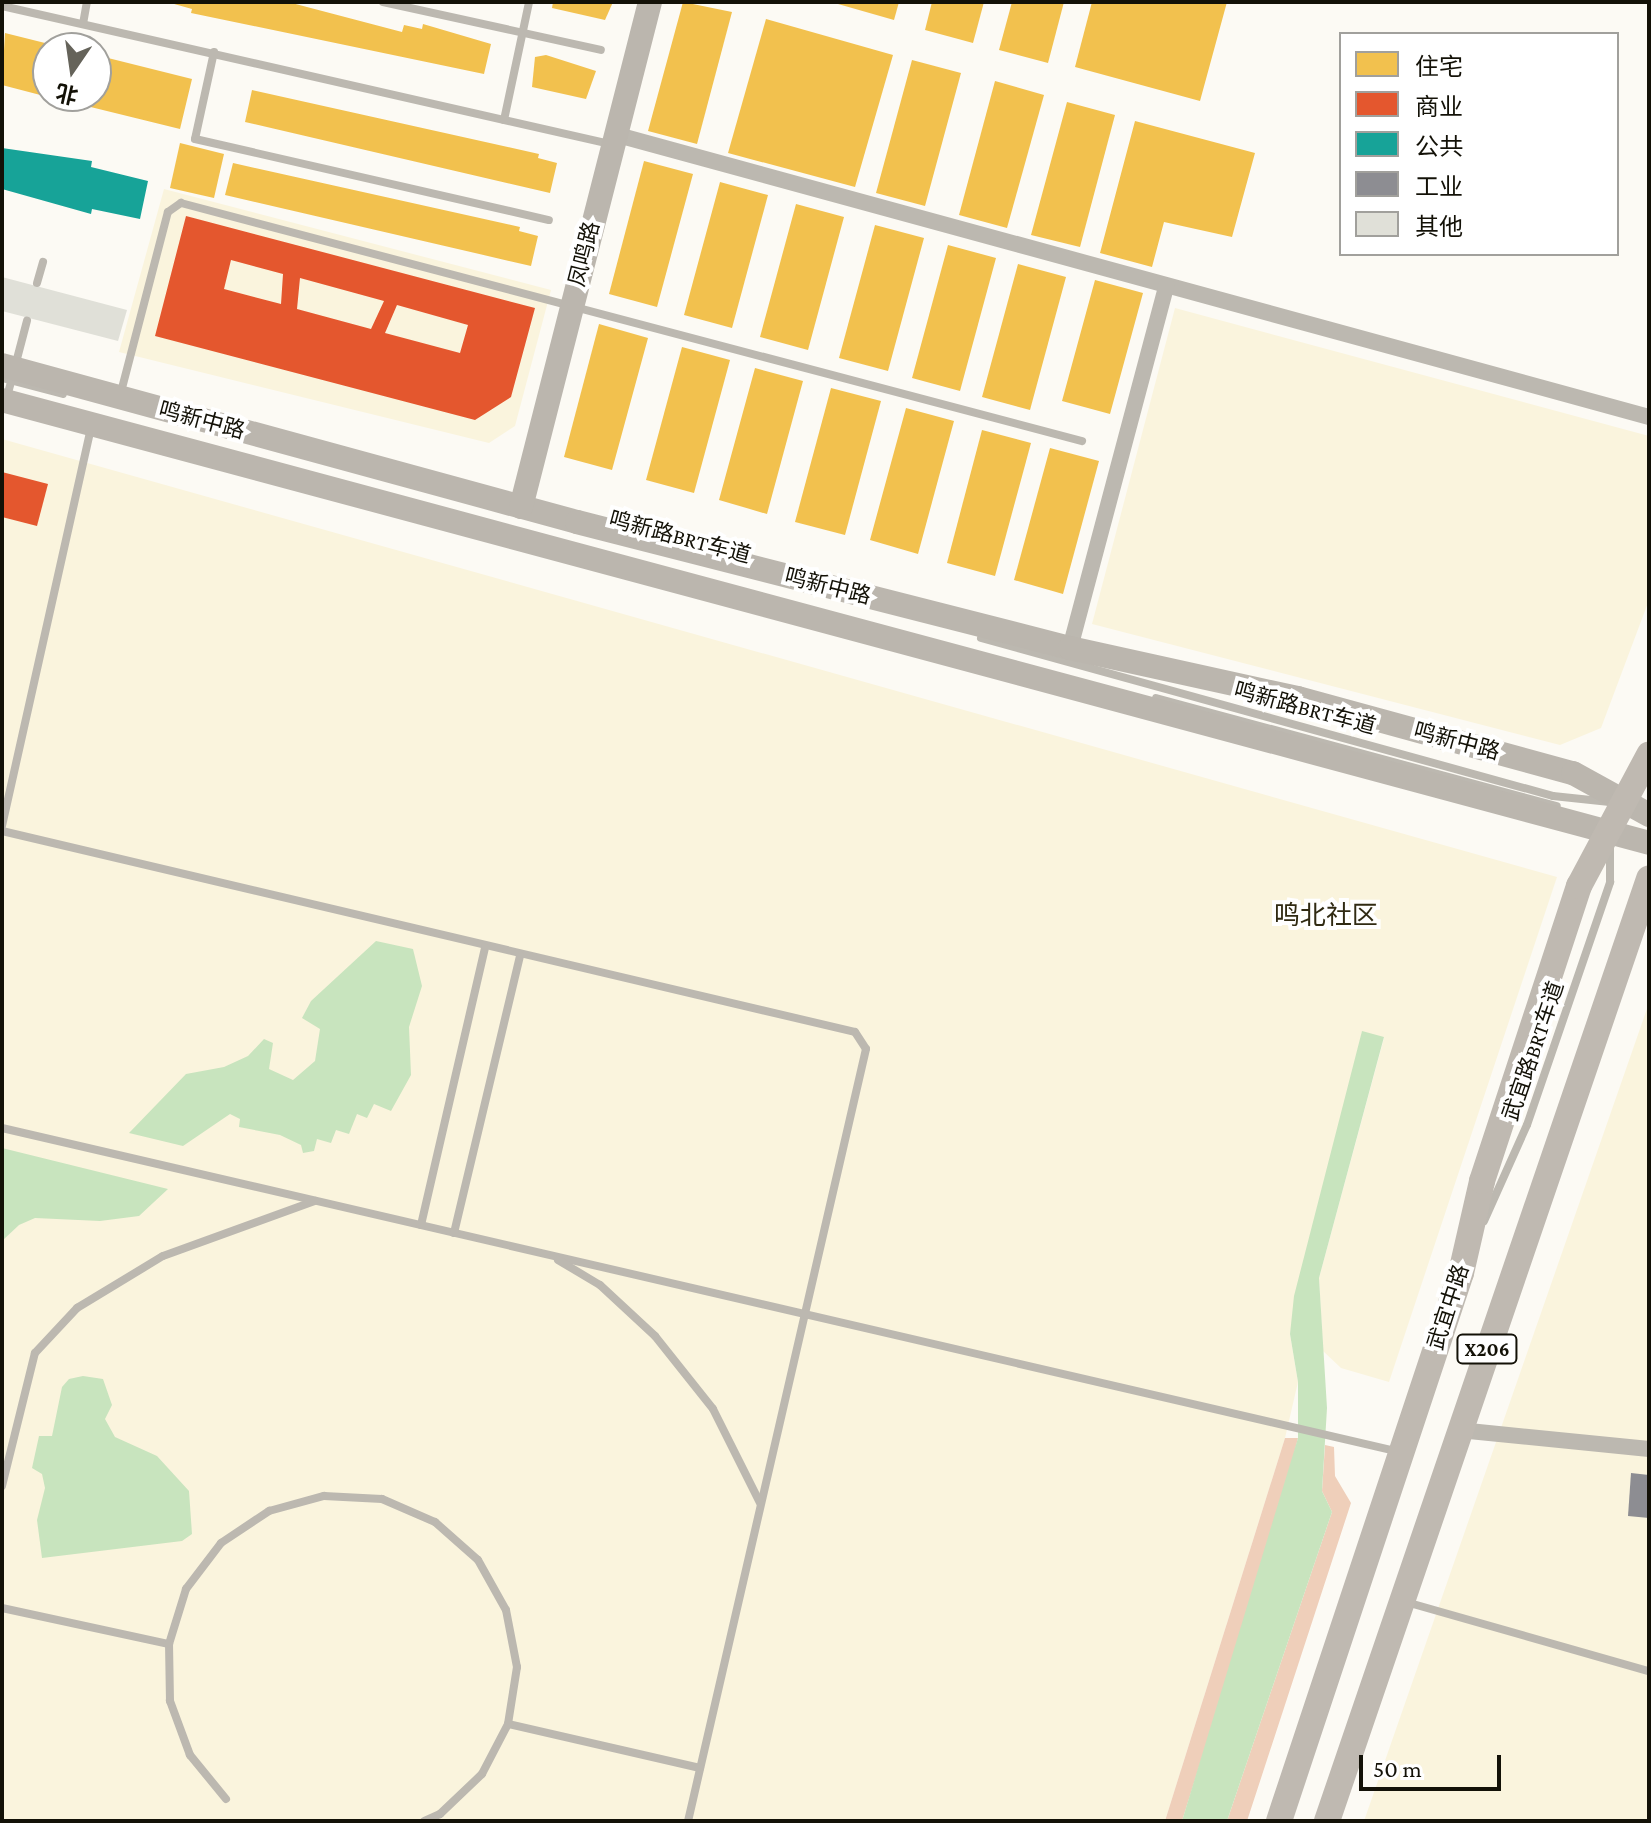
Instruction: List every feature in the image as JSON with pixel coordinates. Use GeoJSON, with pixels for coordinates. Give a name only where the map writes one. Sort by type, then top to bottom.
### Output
{"type":"FeatureCollection","features":[{"type":"Feature","properties":{"kind":"main road","name":"凤鸣路"},"geometry":{"type":"LineString","coordinates":[[521,507],[612,139],[650,2]]}},
{"type":"Feature","properties":{"kind":"main road","name":"鸣新中路"},"geometry":{"type":"LineString","coordinates":[[6,384],[119,397],[521,507],[1070,648],[1298,698],[1573,773],[1638,810]]}},
{"type":"Feature","properties":{"kind":"main road","name":"鸣新中路"},"geometry":{"type":"LineString","coordinates":[[6,384],[92,425],[1649,843]]}},
{"type":"Feature","properties":{"kind":"main road","name":"武宜中路"},"geometry":{"type":"LineString","coordinates":[[1279,1821],[1398,1452],[1461,1273],[1482,1181],[1579,886],[1610,834],[1638,810],[1649,755]]}},
{"type":"Feature","properties":{"kind":"main road","name":"X206"},"geometry":{"type":"LineString","coordinates":[[1327,1821],[1649,879]]}},
{"type":"Feature","properties":{"kind":"street"},"geometry":{"type":"LineString","coordinates":[[612,139],[1649,417]]}},
{"type":"Feature","properties":{"kind":"street"},"geometry":{"type":"LineString","coordinates":[[1070,648],[1166,286]]}},
{"type":"Feature","properties":{"kind":"street"},"geometry":{"type":"LineString","coordinates":[[1459,1430],[1649,1449]]}},
{"type":"Feature","properties":{"kind":"lane"},"geometry":{"type":"LineString","coordinates":[[83,24],[87,2]]}},
{"type":"Feature","properties":{"kind":"lane"},"geometry":{"type":"LineString","coordinates":[[383,2],[601,50]]}},
{"type":"Feature","properties":{"kind":"lane"},"geometry":{"type":"LineString","coordinates":[[504,120],[529,2]]}},
{"type":"Feature","properties":{"kind":"lane"},"geometry":{"type":"LineString","coordinates":[[2,6],[504,120],[612,139]]}},
{"type":"Feature","properties":{"kind":"lane"},"geometry":{"type":"LineString","coordinates":[[214,52],[195,139],[549,220]]}},
{"type":"Feature","properties":{"kind":"lane"},"geometry":{"type":"LineString","coordinates":[[119,397],[168,212],[181,203],[571,303],[1082,441]]}},
{"type":"Feature","properties":{"kind":"lane"},"geometry":{"type":"LineString","coordinates":[[37,283],[43,262]]}},
{"type":"Feature","properties":{"kind":"lane"},"geometry":{"type":"LineString","coordinates":[[6,384],[27,321]]}},
{"type":"Feature","properties":{"kind":"lane","name":"鸣新路BRT车道"},"geometry":{"type":"LineString","coordinates":[[6,384],[606,535],[1553,796],[1638,810]]}},
{"type":"Feature","properties":{"kind":"lane","name":"鸣新路BRT车道"},"geometry":{"type":"LineString","coordinates":[[6,384],[1544,802],[1582,814],[1610,834]]}},
{"type":"Feature","properties":{"kind":"lane"},"geometry":{"type":"LineString","coordinates":[[92,425],[7,783],[2,828],[520,956],[855,1032],[866,1049],[688,1821]]}},
{"type":"Feature","properties":{"kind":"lane"},"geometry":{"type":"LineString","coordinates":[[421,1225],[485,947]]}},
{"type":"Feature","properties":{"kind":"lane"},"geometry":{"type":"LineString","coordinates":[[454,1233],[520,956]]}},
{"type":"Feature","properties":{"kind":"lane"},"geometry":{"type":"LineString","coordinates":[[2,1128],[1398,1452]]}},
{"type":"Feature","properties":{"kind":"lane"},"geometry":{"type":"LineString","coordinates":[[2,1486],[35,1353],[77,1308],[163,1256],[316,1201]]}},
{"type":"Feature","properties":{"kind":"lane"},"geometry":{"type":"LineString","coordinates":[[550,1255],[600,1285],[655,1336],[713,1409],[761,1504]]}},
{"type":"Feature","properties":{"kind":"lane"},"geometry":{"type":"LineString","coordinates":[[226,1799],[190,1755],[170,1701],[169,1644],[186,1589],[221,1543],[269,1511],[324,1496],[382,1499],[435,1522],[478,1560],[506,1610],[514,1653],[508,1724],[482,1774],[440,1814],[424,1821]]}},
{"type":"Feature","properties":{"kind":"lane"},"geometry":{"type":"LineString","coordinates":[[1401,1601],[1649,1671]]}},
{"type":"Feature","properties":{"kind":"lane"},"geometry":{"type":"LineString","coordinates":[[2,1608],[169,1644]]}},
{"type":"Feature","properties":{"kind":"lane"},"geometry":{"type":"LineString","coordinates":[[508,1724],[700,1768]]}},
{"type":"Feature","properties":{"kind":"shaded area"},"geometry":{"type":"Polygon","coordinates":[[[164,189],[551,290],[515,426],[489,443],[119,352],[164,189]]]}},
{"type":"Feature","properties":{"kind":"shaded area"},"geometry":{"type":"Polygon","coordinates":[[[1175,308],[1649,436],[1649,600],[1601,728],[1560,745],[1092,624],[1175,308]]]}},
{"type":"Feature","properties":{"kind":"shaded area"},"geometry":{"type":"Polygon","coordinates":[[[2,439],[1557,877],[1389,1382],[1341,1368],[1323,1351],[1319,1278],[1384,1038],[1362,1032],[1290,1334],[1298,1382],[1285,1438],[1165,1821],[2,1821],[2,439]]]}},
{"type":"Feature","properties":{"kind":"shaded area"},"geometry":{"type":"Polygon","coordinates":[[[376,941],[413,949],[422,986],[409,1027],[411,1075],[391,1111],[374,1104],[367,1118],[357,1114],[349,1134],[336,1130],[331,1143],[317,1139],[314,1151],[303,1153],[301,1145],[280,1135],[239,1127],[240,1119],[230,1114],[183,1146],[129,1133],[186,1074],[224,1067],[248,1056],[264,1039],[273,1043],[269,1069],[293,1080],[315,1061],[320,1029],[302,1018],[311,1001],[376,941]]]}},
{"type":"Feature","properties":{"kind":"shaded area"},"geometry":{"type":"Polygon","coordinates":[[[1649,1003],[1649,1821],[1364,1821],[1649,1003]]]}},
{"type":"Feature","properties":{"kind":"shaded area"},"geometry":{"type":"Polygon","coordinates":[[[1362,1031],[1384,1037],[1319,1278],[1327,1408],[1322,1491],[1332,1512],[1227,1821],[1182,1821],[1298,1438],[1298,1382],[1290,1334],[1294,1296],[1362,1031]]]}},
{"type":"Feature","properties":{"kind":"shaded area"},"geometry":{"type":"Polygon","coordinates":[[[2,1148],[168,1189],[139,1216],[100,1221],[35,1218],[19,1225],[2,1241],[2,1148]]]}},
{"type":"Feature","properties":{"kind":"shaded area"},"geometry":{"type":"Polygon","coordinates":[[[83,1376],[103,1379],[112,1405],[105,1419],[115,1437],[157,1456],[189,1491],[192,1534],[182,1541],[42,1558],[37,1520],[45,1488],[42,1474],[32,1468],[39,1436],[52,1436],[62,1387],[69,1379],[83,1376]]]}},
{"type":"Feature","properties":{"kind":"shaded area"},"geometry":{"type":"Polygon","coordinates":[[[1285,1438],[1298,1438],[1280,1509],[1182,1821],[1165,1821],[1285,1438]]]}},
{"type":"Feature","properties":{"kind":"shaded area"},"geometry":{"type":"Polygon","coordinates":[[[1325,1445],[1334,1447],[1335,1476],[1351,1503],[1247,1821],[1227,1821],[1332,1512],[1322,1491],[1325,1445]]]}},
{"type":"Feature","properties":{"kind":"building: 住宅"},"geometry":{"type":"Polygon","coordinates":[[[167,2],[288,2],[402,32],[404,25],[422,29],[423,24],[491,44],[484,74],[191,13],[192,9],[167,2]]]}},
{"type":"Feature","properties":{"kind":"building: 住宅"},"geometry":{"type":"Polygon","coordinates":[[[553,2],[613,2],[605,20],[552,8],[553,2]]]}},
{"type":"Feature","properties":{"kind":"building: 住宅"},"geometry":{"type":"Polygon","coordinates":[[[683,2],[732,12],[697,144],[648,131],[683,2]]]}},
{"type":"Feature","properties":{"kind":"building: 住宅"},"geometry":{"type":"Polygon","coordinates":[[[831,2],[899,2],[894,20],[831,2]]]}},
{"type":"Feature","properties":{"kind":"building: 住宅"},"geometry":{"type":"Polygon","coordinates":[[[932,2],[984,2],[973,43],[925,30],[932,2]]]}},
{"type":"Feature","properties":{"kind":"building: 住宅"},"geometry":{"type":"Polygon","coordinates":[[[1012,2],[1064,2],[1048,63],[999,50],[1012,2]]]}},
{"type":"Feature","properties":{"kind":"building: 住宅"},"geometry":{"type":"Polygon","coordinates":[[[1092,2],[1227,2],[1200,101],[1075,67],[1092,2]]]}},
{"type":"Feature","properties":{"kind":"building: 住宅"},"geometry":{"type":"Polygon","coordinates":[[[766,19],[893,55],[855,187],[728,153],[766,19]]]}},
{"type":"Feature","properties":{"kind":"building: 住宅"},"geometry":{"type":"Polygon","coordinates":[[[5,33],[32,40],[32,93],[2,85],[5,33]]]}},
{"type":"Feature","properties":{"kind":"building: 住宅"},"geometry":{"type":"Polygon","coordinates":[[[546,55],[596,71],[586,99],[532,87],[535,57],[546,55]]]}},
{"type":"Feature","properties":{"kind":"building: 住宅"},"geometry":{"type":"Polygon","coordinates":[[[112,59],[192,79],[180,129],[111,112],[112,59]]]}},
{"type":"Feature","properties":{"kind":"building: 住宅"},"geometry":{"type":"Polygon","coordinates":[[[912,60],[961,73],[925,206],[876,193],[912,60]]]}},
{"type":"Feature","properties":{"kind":"building: 住宅"},"geometry":{"type":"Polygon","coordinates":[[[995,81],[1044,95],[1007,228],[959,215],[995,81]]]}},
{"type":"Feature","properties":{"kind":"building: 住宅"},"geometry":{"type":"Polygon","coordinates":[[[252,90],[539,154],[538,158],[557,163],[550,193],[245,122],[252,90]]]}},
{"type":"Feature","properties":{"kind":"building: 住宅"},"geometry":{"type":"Polygon","coordinates":[[[1067,102],[1115,115],[1080,247],[1031,235],[1067,102]]]}},
{"type":"Feature","properties":{"kind":"building: 住宅"},"geometry":{"type":"Polygon","coordinates":[[[1135,121],[1255,153],[1232,237],[1164,222],[1152,267],[1100,253],[1135,121]]]}},
{"type":"Feature","properties":{"kind":"building: 住宅"},"geometry":{"type":"Polygon","coordinates":[[[180,143],[224,154],[214,198],[170,188],[180,143]]]}},
{"type":"Feature","properties":{"kind":"building: 住宅"},"geometry":{"type":"Polygon","coordinates":[[[644,161],[693,174],[657,307],[609,294],[644,161]]]}},
{"type":"Feature","properties":{"kind":"building: 住宅"},"geometry":{"type":"Polygon","coordinates":[[[233,163],[520,227],[519,231],[538,236],[531,266],[225,195],[233,163]]]}},
{"type":"Feature","properties":{"kind":"building: 住宅"},"geometry":{"type":"Polygon","coordinates":[[[720,182],[768,195],[732,328],[684,315],[720,182]]]}},
{"type":"Feature","properties":{"kind":"building: 住宅"},"geometry":{"type":"Polygon","coordinates":[[[796,204],[844,217],[808,350],[760,337],[796,204]]]}},
{"type":"Feature","properties":{"kind":"building: 住宅"},"geometry":{"type":"Polygon","coordinates":[[[875,225],[924,238],[888,371],[839,358],[875,225]]]}},
{"type":"Feature","properties":{"kind":"building: 住宅"},"geometry":{"type":"Polygon","coordinates":[[[948,245],[996,258],[960,391],[912,378],[948,245]]]}},
{"type":"Feature","properties":{"kind":"building: 住宅"},"geometry":{"type":"Polygon","coordinates":[[[1018,264],[1066,277],[1030,410],[982,397],[1018,264]]]}},
{"type":"Feature","properties":{"kind":"building: 住宅"},"geometry":{"type":"Polygon","coordinates":[[[1095,280],[1143,293],[1110,414],[1062,401],[1095,280]]]}},
{"type":"Feature","properties":{"kind":"building: 住宅"},"geometry":{"type":"Polygon","coordinates":[[[599,324],[648,338],[612,470],[564,457],[599,324]]]}},
{"type":"Feature","properties":{"kind":"building: 住宅"},"geometry":{"type":"Polygon","coordinates":[[[682,347],[730,360],[694,493],[646,480],[682,347]]]}},
{"type":"Feature","properties":{"kind":"building: 住宅"},"geometry":{"type":"Polygon","coordinates":[[[755,368],[803,381],[767,514],[719,500],[755,368]]]}},
{"type":"Feature","properties":{"kind":"building: 住宅"},"geometry":{"type":"Polygon","coordinates":[[[831,388],[881,401],[845,535],[795,522],[831,388]]]}},
{"type":"Feature","properties":{"kind":"building: 住宅"},"geometry":{"type":"Polygon","coordinates":[[[906,408],[954,421],[918,554],[870,540],[906,408]]]}},
{"type":"Feature","properties":{"kind":"building: 住宅"},"geometry":{"type":"Polygon","coordinates":[[[982,430],[1031,443],[995,576],[947,563],[982,430]]]}},
{"type":"Feature","properties":{"kind":"building: 住宅"},"geometry":{"type":"Polygon","coordinates":[[[1050,448],[1099,461],[1063,594],[1014,580],[1050,448]]]}},
{"type":"Feature","properties":{"kind":"building: 商业"},"geometry":{"type":"Polygon","coordinates":[[[186,216],[535,308],[511,397],[475,420],[155,336],[186,216]],[[231,260],[224,289],[281,304],[283,274],[231,260]],[[300,278],[297,309],[371,329],[384,301],[300,278]],[[397,305],[385,333],[460,353],[468,325],[397,305]]]}},
{"type":"Feature","properties":{"kind":"building: 商业"},"geometry":{"type":"Polygon","coordinates":[[[2,472],[48,484],[37,526],[2,517],[2,472]]]}},
{"type":"Feature","properties":{"kind":"building: 公共"},"geometry":{"type":"Polygon","coordinates":[[[2,148],[92,161],[91,167],[148,181],[140,219],[92,209],[91,214],[2,189],[2,148]]]}},
{"type":"Feature","properties":{"kind":"building: 工业"},"geometry":{"type":"Polygon","coordinates":[[[1631,1473],[1649,1475],[1649,1518],[1628,1516],[1631,1473]]]}},
{"type":"Feature","properties":{"kind":"building: 其他"},"geometry":{"type":"Polygon","coordinates":[[[2,277],[127,310],[118,341],[2,311],[2,277]]]}},
{"type":"Feature","properties":{"kind":"district","name":"鸣北社区"},"geometry":{"type":"Point","coordinates":[1326,916]}}]}
